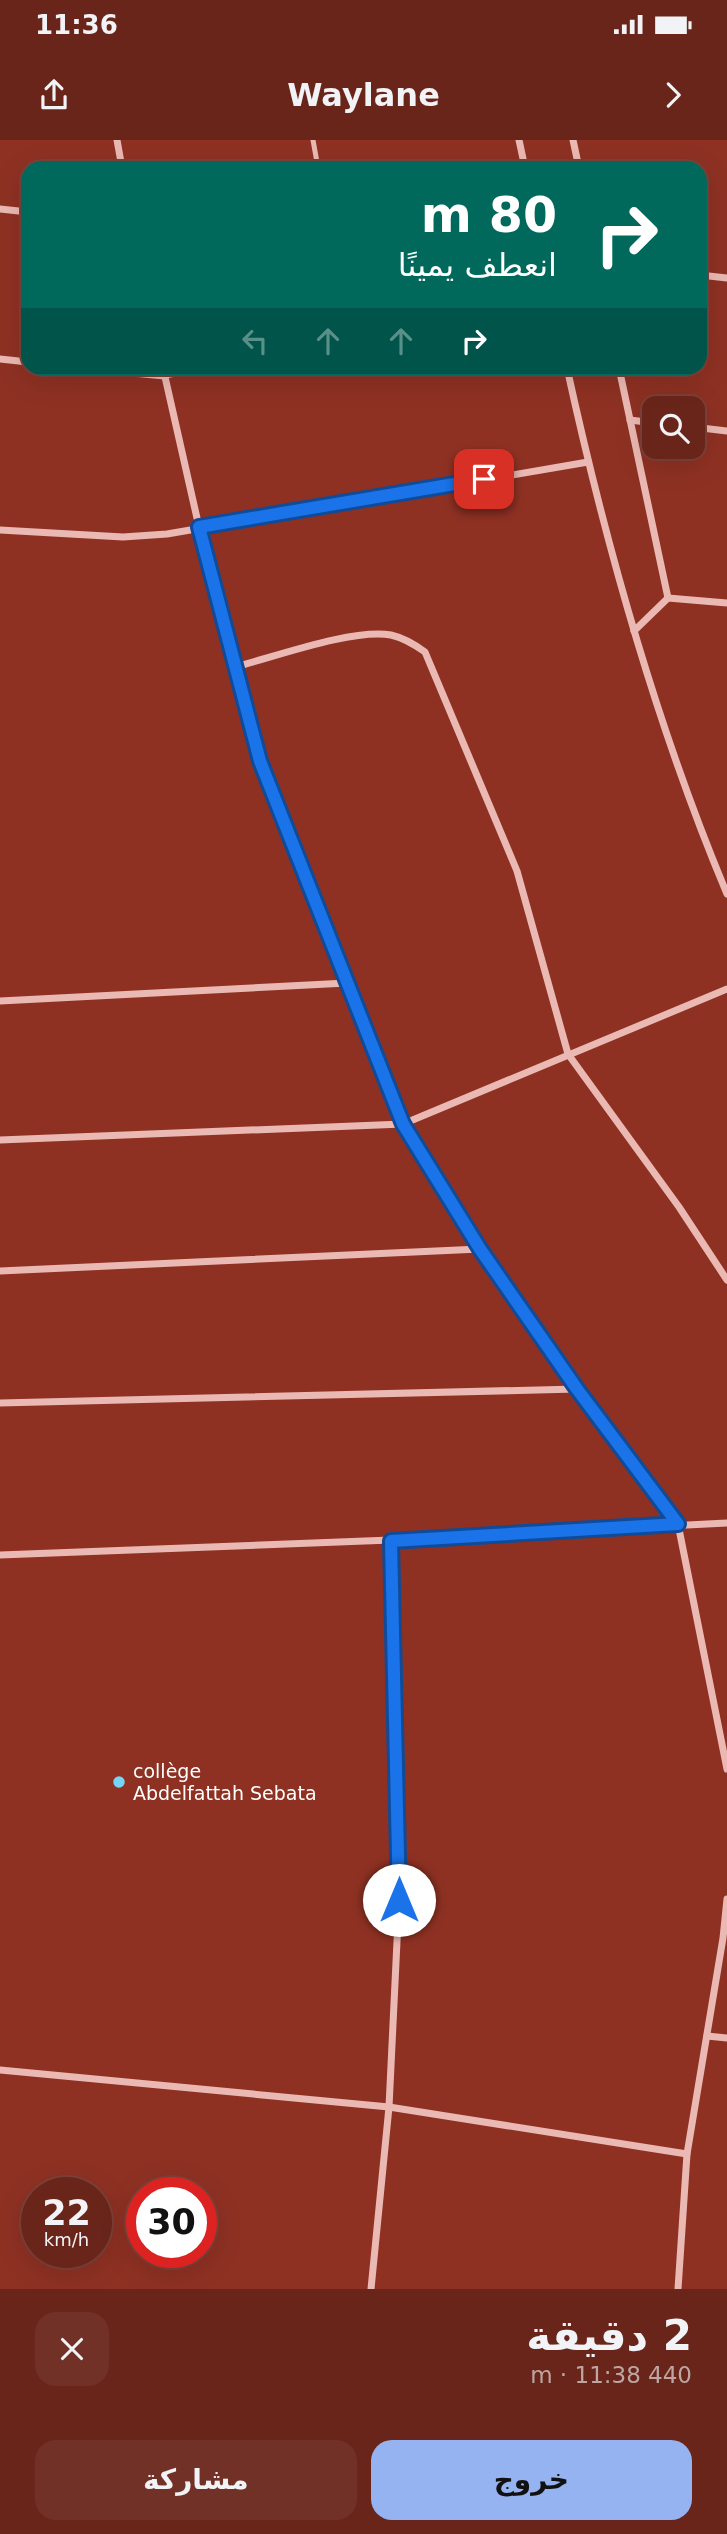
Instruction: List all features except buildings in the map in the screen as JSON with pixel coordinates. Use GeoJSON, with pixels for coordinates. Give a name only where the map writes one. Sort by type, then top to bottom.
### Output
{"type":"FeatureCollection","features":[{"type":"Feature","properties":{"kind":"street"},"geometry":{"type":"LineString","coordinates":[[117,140],[121,161]]}},
{"type":"Feature","properties":{"kind":"street"},"geometry":{"type":"LineString","coordinates":[[519,140],[524,161]]}},
{"type":"Feature","properties":{"kind":"street"},"geometry":{"type":"LineString","coordinates":[[573,140],[578,161]]}},
{"type":"Feature","properties":{"kind":"street"},"geometry":{"type":"LineString","coordinates":[[0,209],[21,211]]}},
{"type":"Feature","properties":{"kind":"street"},"geometry":{"type":"LineString","coordinates":[[707,276],[727,278]]}},
{"type":"Feature","properties":{"kind":"street"},"geometry":{"type":"LineString","coordinates":[[0,359],[21,361]]}},
{"type":"Feature","properties":{"kind":"street"},"geometry":{"type":"LineString","coordinates":[[153,375],[164,376],[199,527],[260,761],[403,1124],[480,1249],[577,1389],[678,1524],[724,1740],[727,1769]]}},
{"type":"Feature","properties":{"kind":"street"},"geometry":{"type":"LineString","coordinates":[[569,375],[588,462],[634,631],[701,832],[727,894]]}},
{"type":"Feature","properties":{"kind":"street"},"geometry":{"type":"LineString","coordinates":[[620,375],[668,598]]}},
{"type":"Feature","properties":{"kind":"street"},"geometry":{"type":"LineString","coordinates":[[629,420],[642,422]]}},
{"type":"Feature","properties":{"kind":"street"},"geometry":{"type":"LineString","coordinates":[[705,428],[727,431]]}},
{"type":"Feature","properties":{"kind":"street"},"geometry":{"type":"LineString","coordinates":[[0,530],[123,537],[167,534],[588,462]]}},
{"type":"Feature","properties":{"kind":"street"},"geometry":{"type":"LineString","coordinates":[[634,631],[668,598],[727,604]]}},
{"type":"Feature","properties":{"kind":"street"},"geometry":{"type":"LineString","coordinates":[[235,667],[361,635],[396,636],[425,652],[517,871],[568,1054],[679,1207],[727,1280]]}},
{"type":"Feature","properties":{"kind":"street"},"geometry":{"type":"LineString","coordinates":[[0,1001],[347,983]]}},
{"type":"Feature","properties":{"kind":"street"},"geometry":{"type":"LineString","coordinates":[[0,1140],[403,1124],[727,989]]}},
{"type":"Feature","properties":{"kind":"street"},"geometry":{"type":"LineString","coordinates":[[0,1271],[480,1249]]}},
{"type":"Feature","properties":{"kind":"street"},"geometry":{"type":"LineString","coordinates":[[0,1404],[577,1389]]}},
{"type":"Feature","properties":{"kind":"street"},"geometry":{"type":"LineString","coordinates":[[0,1555],[391,1541],[727,1522]]}},
{"type":"Feature","properties":{"kind":"street"},"geometry":{"type":"LineString","coordinates":[[371,2289],[390,2107],[399,1900],[391,1541]]}},
{"type":"Feature","properties":{"kind":"street"},"geometry":{"type":"LineString","coordinates":[[678,2289],[687,2154],[727,1899]]}},
{"type":"Feature","properties":{"kind":"street"},"geometry":{"type":"LineString","coordinates":[[707,2036],[727,2039]]}},
{"type":"Feature","properties":{"kind":"street"},"geometry":{"type":"LineString","coordinates":[[0,2070],[390,2107],[687,2154]]}},
{"type":"Feature","properties":{"kind":"lane"},"geometry":{"type":"LineString","coordinates":[[313,140],[316,161]]}},
{"type":"Feature","properties":{"kind":"lane"},"geometry":{"type":"LineString","coordinates":[[164,376],[170,375]]}},
{"type":"Feature","properties":{"kind":"place","name":"collège Abdelfattah Sebata"},"geometry":{"type":"Point","coordinates":[119,1782]}},
{"type":"Feature","properties":{"kind":"route"},"geometry":{"type":"LineString","coordinates":[[399,1900],[391,1541],[678,1524],[577,1389],[480,1249],[403,1124],[260,761],[199,527],[484,479]]}}]}
